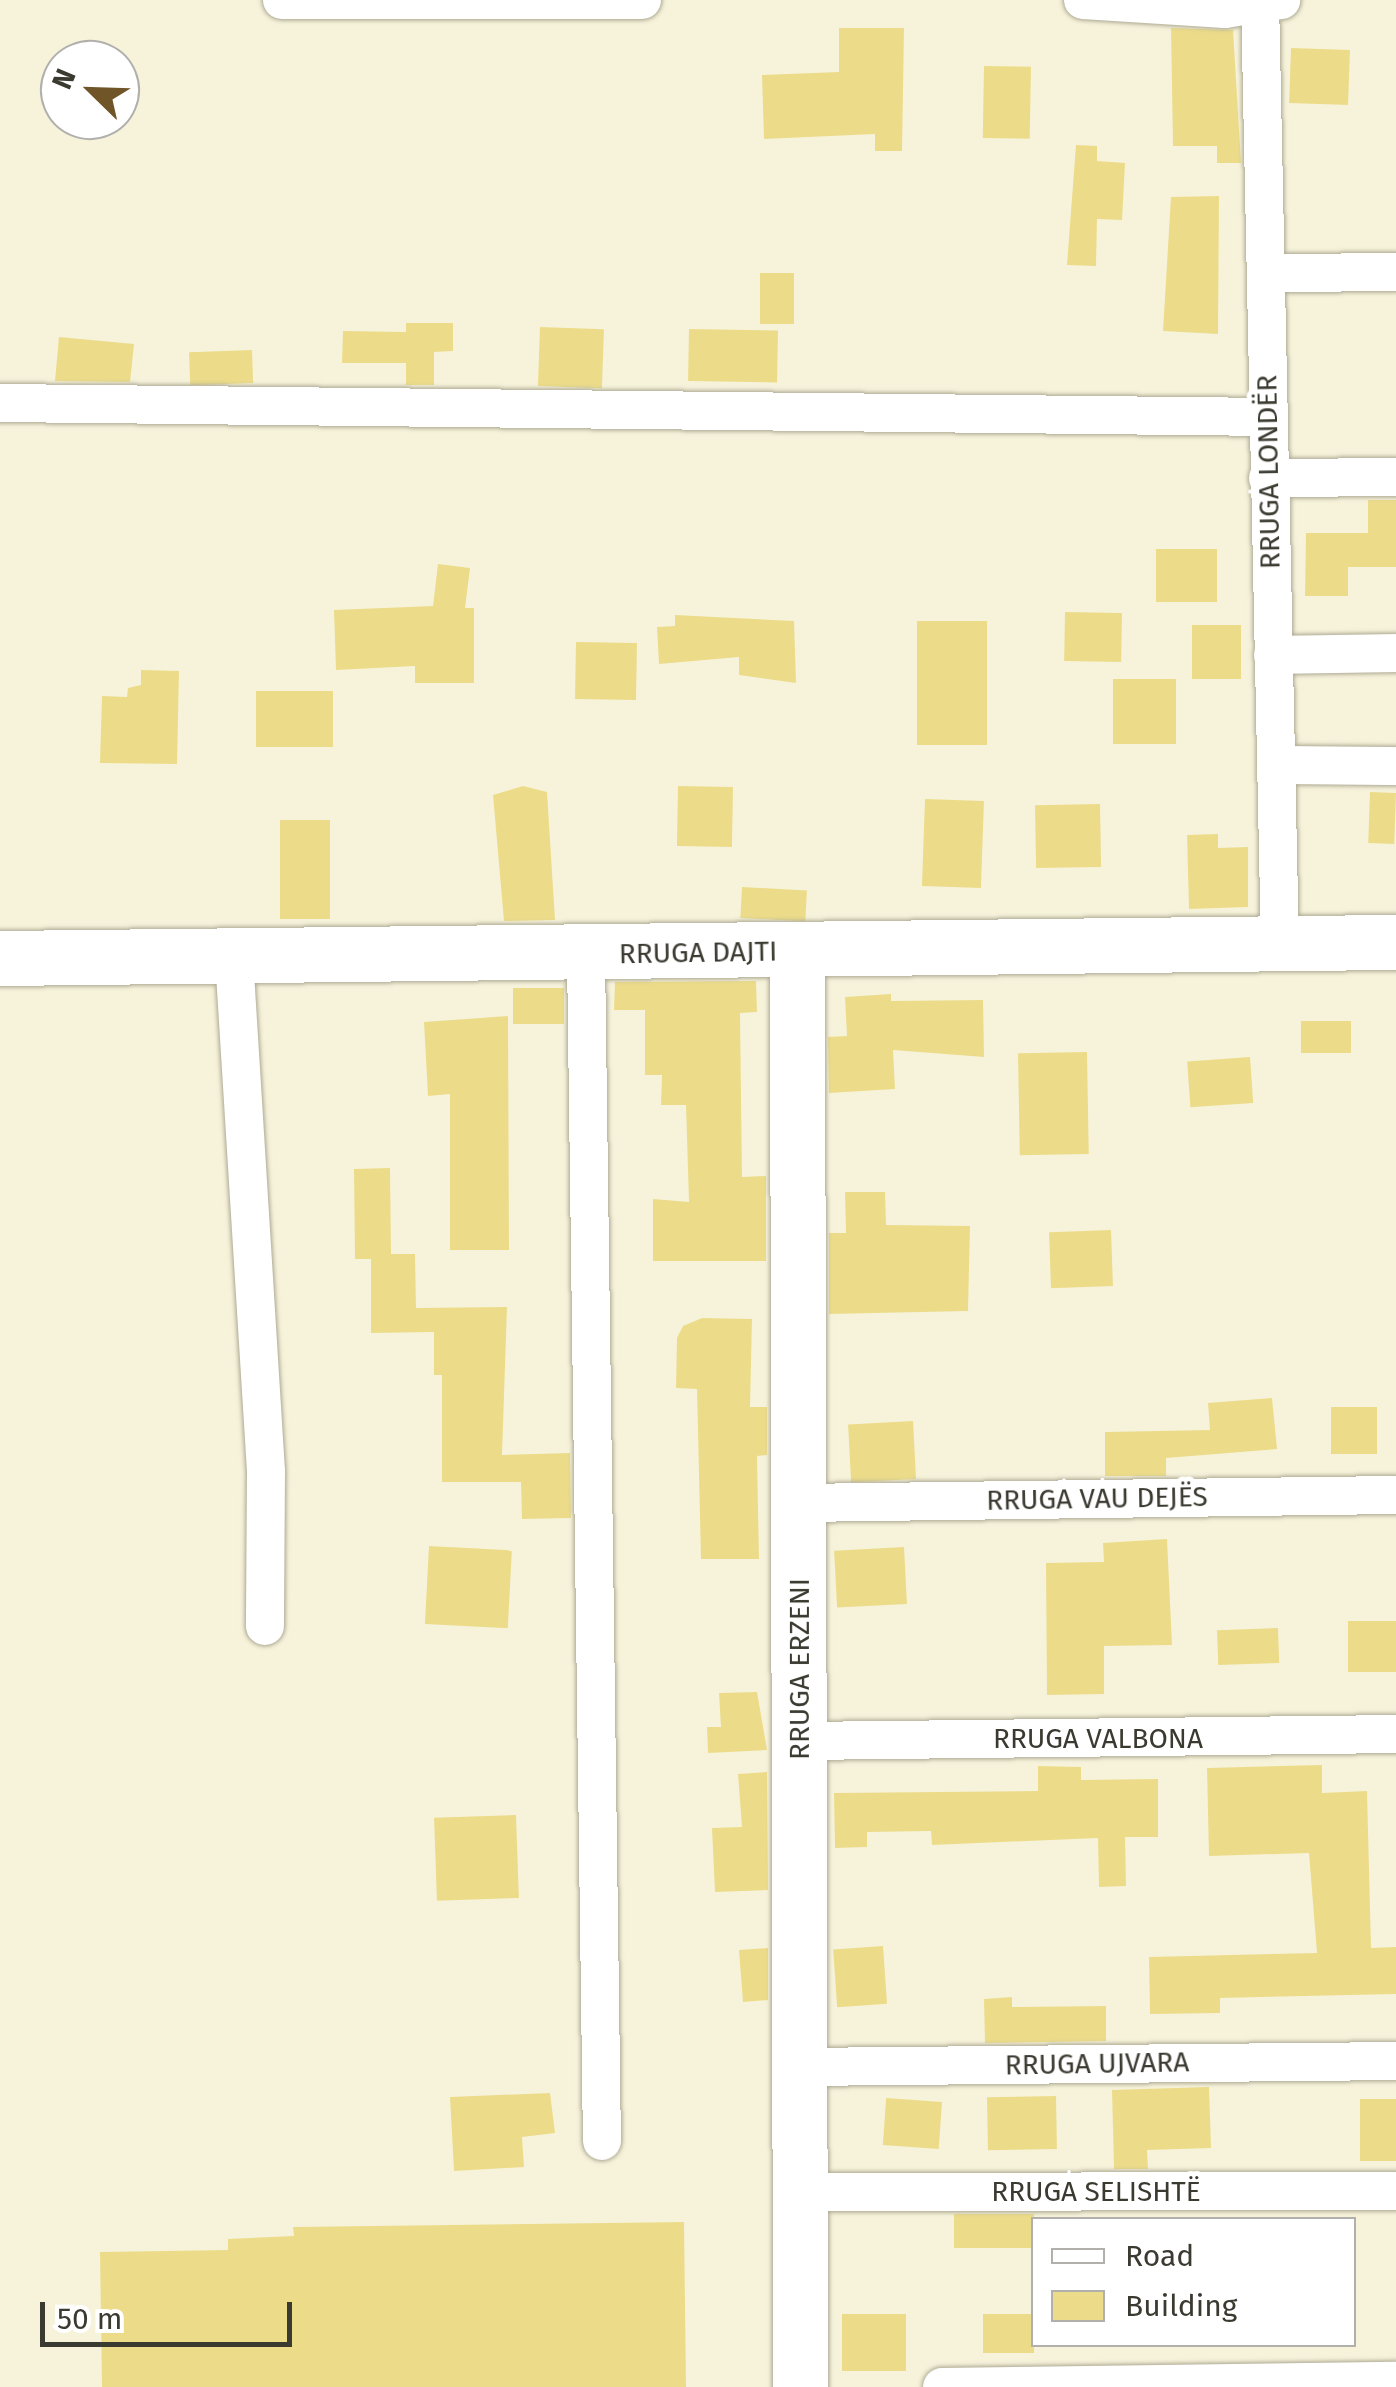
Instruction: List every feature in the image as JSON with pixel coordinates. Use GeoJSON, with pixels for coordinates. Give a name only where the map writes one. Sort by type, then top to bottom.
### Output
{"type":"FeatureCollection","features":[{"type":"Feature","properties":{"kind":"street"},"geometry":{"type":"LineString","coordinates":[[282,0],[642,0]]}},
{"type":"Feature","properties":{"kind":"street"},"geometry":{"type":"LineString","coordinates":[[1083,0],[1267,3]]}},
{"type":"Feature","properties":{"kind":"street","name":"RRUGA LONDËR"},"geometry":{"type":"LineString","coordinates":[[1267,3],[1267,417],[1280,944]]}},
{"type":"Feature","properties":{"kind":"street"},"geometry":{"type":"LineString","coordinates":[[1285,272],[1396,272]]}},
{"type":"Feature","properties":{"kind":"street"},"geometry":{"type":"LineString","coordinates":[[0,403],[1267,417]]}},
{"type":"Feature","properties":{"kind":"street"},"geometry":{"type":"LineString","coordinates":[[1268,478],[1396,477]]}},
{"type":"Feature","properties":{"kind":"street"},"geometry":{"type":"LineString","coordinates":[[1273,655],[1396,653]]}},
{"type":"Feature","properties":{"kind":"street"},"geometry":{"type":"LineString","coordinates":[[1276,765],[1396,766]]}},
{"type":"Feature","properties":{"kind":"street","name":"RRUGA DAJTI"},"geometry":{"type":"LineString","coordinates":[[0,958],[797,952],[1396,942]]}},
{"type":"Feature","properties":{"kind":"street","name":"RRUGA ERZENI"},"geometry":{"type":"LineString","coordinates":[[797,952],[800,1741],[795,2192],[800,2387]]}},
{"type":"Feature","properties":{"kind":"street"},"geometry":{"type":"LineString","coordinates":[[586,954],[602,2141]]}},
{"type":"Feature","properties":{"kind":"street"},"geometry":{"type":"LineString","coordinates":[[234,956],[266,1472],[265,1626]]}},
{"type":"Feature","properties":{"kind":"street","name":"RRUGA VAU DEJËS"},"geometry":{"type":"LineString","coordinates":[[799,1503],[1396,1495]]}},
{"type":"Feature","properties":{"kind":"street","name":"RRUGA VALBONA"},"geometry":{"type":"LineString","coordinates":[[800,1741],[1396,1734]]}},
{"type":"Feature","properties":{"kind":"street","name":"RRUGA UJVARA"},"geometry":{"type":"LineString","coordinates":[[798,2068],[1396,2061]]}},
{"type":"Feature","properties":{"kind":"street","name":"RRUGA SELISHTË"},"geometry":{"type":"LineString","coordinates":[[795,2192],[1396,2191]]}},
{"type":"Feature","properties":{"kind":"street"},"geometry":{"type":"LineString","coordinates":[[942,2387],[1396,2381]]}},
{"type":"Feature","properties":{"kind":"building"},"geometry":{"type":"Polygon","coordinates":[[[839,28],[904,28],[902,151],[875,151],[875,134],[764,139],[762,75],[839,72],[839,28]]]}},
{"type":"Feature","properties":{"kind":"building"},"geometry":{"type":"Polygon","coordinates":[[[1171,28],[1233,30],[1241,163],[1217,163],[1217,146],[1173,146],[1171,28]]]}},
{"type":"Feature","properties":{"kind":"building"},"geometry":{"type":"Polygon","coordinates":[[[1291,48],[1350,50],[1348,105],[1289,103],[1291,48]]]}},
{"type":"Feature","properties":{"kind":"building"},"geometry":{"type":"Polygon","coordinates":[[[984,66],[1031,67],[1030,139],[983,138],[984,66]]]}},
{"type":"Feature","properties":{"kind":"building"},"geometry":{"type":"Polygon","coordinates":[[[1076,145],[1097,146],[1097,161],[1125,163],[1122,220],[1097,219],[1096,266],[1067,265],[1076,145]]]}},
{"type":"Feature","properties":{"kind":"building"},"geometry":{"type":"Polygon","coordinates":[[[1219,196],[1218,334],[1163,331],[1171,197],[1219,196]]]}},
{"type":"Feature","properties":{"kind":"building"},"geometry":{"type":"Polygon","coordinates":[[[760,273],[794,273],[794,324],[760,324],[760,273]]]}},
{"type":"Feature","properties":{"kind":"building"},"geometry":{"type":"Polygon","coordinates":[[[406,323],[453,323],[453,351],[434,352],[434,385],[406,385],[406,363],[342,363],[343,331],[406,332],[406,323]]]}},
{"type":"Feature","properties":{"kind":"building"},"geometry":{"type":"Polygon","coordinates":[[[540,327],[604,329],[602,388],[538,386],[540,327]]]}},
{"type":"Feature","properties":{"kind":"building"},"geometry":{"type":"Polygon","coordinates":[[[689,329],[778,331],[777,383],[688,381],[689,329]]]}},
{"type":"Feature","properties":{"kind":"building"},"geometry":{"type":"Polygon","coordinates":[[[59,337],[134,344],[130,382],[55,381],[59,337]]]}},
{"type":"Feature","properties":{"kind":"building"},"geometry":{"type":"Polygon","coordinates":[[[252,350],[253,383],[190,385],[189,352],[252,350]]]}},
{"type":"Feature","properties":{"kind":"building"},"geometry":{"type":"Polygon","coordinates":[[[1368,500],[1396,500],[1396,567],[1348,567],[1348,596],[1305,596],[1306,533],[1368,533],[1368,500]]]}},
{"type":"Feature","properties":{"kind":"building"},"geometry":{"type":"Polygon","coordinates":[[[1156,549],[1217,549],[1217,602],[1156,602],[1156,549]]]}},
{"type":"Feature","properties":{"kind":"building"},"geometry":{"type":"Polygon","coordinates":[[[438,564],[470,568],[465,608],[474,608],[474,683],[415,683],[415,666],[336,670],[334,610],[433,606],[438,564]]]}},
{"type":"Feature","properties":{"kind":"building"},"geometry":{"type":"Polygon","coordinates":[[[1065,612],[1122,613],[1121,662],[1064,661],[1065,612]]]}},
{"type":"Feature","properties":{"kind":"building"},"geometry":{"type":"Polygon","coordinates":[[[675,615],[794,621],[796,683],[739,675],[739,657],[659,664],[657,627],[675,626],[675,615]]]}},
{"type":"Feature","properties":{"kind":"building"},"geometry":{"type":"Polygon","coordinates":[[[917,621],[987,621],[987,745],[917,745],[917,621]]]}},
{"type":"Feature","properties":{"kind":"building"},"geometry":{"type":"Polygon","coordinates":[[[1192,625],[1241,625],[1241,679],[1192,679],[1192,625]]]}},
{"type":"Feature","properties":{"kind":"building"},"geometry":{"type":"Polygon","coordinates":[[[576,642],[637,643],[636,700],[575,699],[576,642]]]}},
{"type":"Feature","properties":{"kind":"building"},"geometry":{"type":"Polygon","coordinates":[[[141,670],[179,671],[177,764],[100,763],[102,696],[127,697],[128,688],[141,685],[141,670]]]}},
{"type":"Feature","properties":{"kind":"building"},"geometry":{"type":"Polygon","coordinates":[[[1113,679],[1176,679],[1176,744],[1113,744],[1113,679]]]}},
{"type":"Feature","properties":{"kind":"building"},"geometry":{"type":"Polygon","coordinates":[[[256,691],[333,691],[333,747],[256,747],[256,691]]]}},
{"type":"Feature","properties":{"kind":"building"},"geometry":{"type":"Polygon","coordinates":[[[523,786],[547,792],[555,920],[504,921],[493,795],[523,786]]]}},
{"type":"Feature","properties":{"kind":"building"},"geometry":{"type":"Polygon","coordinates":[[[678,786],[733,787],[732,847],[677,846],[678,786]]]}},
{"type":"Feature","properties":{"kind":"building"},"geometry":{"type":"Polygon","coordinates":[[[1370,792],[1396,793],[1394,844],[1368,843],[1370,792]]]}},
{"type":"Feature","properties":{"kind":"building"},"geometry":{"type":"Polygon","coordinates":[[[925,799],[984,801],[981,888],[922,886],[925,799]]]}},
{"type":"Feature","properties":{"kind":"building"},"geometry":{"type":"Polygon","coordinates":[[[1100,804],[1101,867],[1036,868],[1035,805],[1100,804]]]}},
{"type":"Feature","properties":{"kind":"building"},"geometry":{"type":"Polygon","coordinates":[[[280,820],[330,820],[330,919],[280,919],[280,820]]]}},
{"type":"Feature","properties":{"kind":"building"},"geometry":{"type":"Polygon","coordinates":[[[1218,834],[1218,848],[1248,847],[1248,907],[1189,909],[1187,835],[1218,834]]]}},
{"type":"Feature","properties":{"kind":"building"},"geometry":{"type":"Polygon","coordinates":[[[742,887],[807,890],[805,921],[740,918],[742,887]]]}},
{"type":"Feature","properties":{"kind":"building"},"geometry":{"type":"Polygon","coordinates":[[[756,981],[757,1012],[740,1013],[742,1177],[766,1176],[766,1261],[653,1261],[653,1199],[689,1202],[686,1105],[661,1105],[662,1075],[645,1075],[645,1010],[614,1010],[615,982],[756,981]]]}},
{"type":"Feature","properties":{"kind":"building"},"geometry":{"type":"Polygon","coordinates":[[[513,988],[564,988],[564,1024],[513,1024],[513,988]]]}},
{"type":"Feature","properties":{"kind":"building"},"geometry":{"type":"Polygon","coordinates":[[[891,994],[891,1001],[983,1000],[984,1057],[893,1050],[895,1089],[829,1093],[828,1037],[847,1036],[845,997],[891,994]]]}},
{"type":"Feature","properties":{"kind":"building"},"geometry":{"type":"Polygon","coordinates":[[[508,1016],[509,1250],[450,1250],[450,1094],[428,1096],[424,1022],[508,1016]]]}},
{"type":"Feature","properties":{"kind":"building"},"geometry":{"type":"Polygon","coordinates":[[[1301,1021],[1351,1021],[1351,1053],[1301,1053],[1301,1021]]]}},
{"type":"Feature","properties":{"kind":"building"},"geometry":{"type":"Polygon","coordinates":[[[1087,1052],[1089,1154],[1020,1155],[1018,1053],[1087,1052]]]}},
{"type":"Feature","properties":{"kind":"building"},"geometry":{"type":"Polygon","coordinates":[[[1250,1057],[1253,1103],[1190,1107],[1187,1061],[1250,1057]]]}},
{"type":"Feature","properties":{"kind":"building"},"geometry":{"type":"Polygon","coordinates":[[[390,1168],[391,1254],[415,1254],[416,1308],[507,1307],[502,1455],[570,1453],[571,1518],[522,1519],[521,1482],[442,1482],[442,1375],[434,1375],[434,1332],[371,1333],[371,1259],[355,1259],[354,1169],[390,1168]]]}},
{"type":"Feature","properties":{"kind":"building"},"geometry":{"type":"Polygon","coordinates":[[[845,1192],[885,1192],[886,1225],[970,1226],[968,1311],[829,1314],[829,1233],[846,1233],[845,1192]]]}},
{"type":"Feature","properties":{"kind":"building"},"geometry":{"type":"Polygon","coordinates":[[[1111,1230],[1113,1286],[1051,1288],[1049,1232],[1111,1230]]]}},
{"type":"Feature","properties":{"kind":"building"},"geometry":{"type":"Polygon","coordinates":[[[702,1318],[752,1319],[750,1407],[767,1407],[767,1455],[757,1456],[759,1559],[701,1559],[697,1389],[676,1388],[677,1338],[683,1326],[702,1318]]]}},
{"type":"Feature","properties":{"kind":"building"},"geometry":{"type":"Polygon","coordinates":[[[1272,1398],[1277,1449],[1166,1458],[1166,1476],[1105,1476],[1105,1432],[1210,1430],[1208,1403],[1272,1398]]]}},
{"type":"Feature","properties":{"kind":"building"},"geometry":{"type":"Polygon","coordinates":[[[1331,1407],[1377,1407],[1377,1454],[1331,1454],[1331,1407]]]}},
{"type":"Feature","properties":{"kind":"building"},"geometry":{"type":"Polygon","coordinates":[[[913,1421],[916,1479],[851,1482],[848,1424],[913,1421]]]}},
{"type":"Feature","properties":{"kind":"building"},"geometry":{"type":"Polygon","coordinates":[[[1167,1539],[1172,1645],[1104,1646],[1104,1694],[1047,1695],[1046,1563],[1104,1562],[1103,1543],[1167,1539]]]}},
{"type":"Feature","properties":{"kind":"building"},"geometry":{"type":"Polygon","coordinates":[[[429,1546],[512,1550],[508,1628],[425,1624],[429,1546]]]}},
{"type":"Feature","properties":{"kind":"building"},"geometry":{"type":"Polygon","coordinates":[[[904,1547],[907,1604],[837,1608],[834,1551],[904,1547]]]}},
{"type":"Feature","properties":{"kind":"building"},"geometry":{"type":"Polygon","coordinates":[[[1348,1621],[1396,1621],[1396,1672],[1348,1672],[1348,1621]]]}},
{"type":"Feature","properties":{"kind":"building"},"geometry":{"type":"Polygon","coordinates":[[[1278,1628],[1279,1663],[1218,1665],[1217,1630],[1278,1628]]]}},
{"type":"Feature","properties":{"kind":"building"},"geometry":{"type":"Polygon","coordinates":[[[757,1692],[767,1750],[708,1753],[707,1727],[721,1727],[719,1693],[757,1692]]]}},
{"type":"Feature","properties":{"kind":"building"},"geometry":{"type":"Polygon","coordinates":[[[1322,1765],[1322,1793],[1367,1791],[1371,1948],[1396,1947],[1396,1994],[1220,1998],[1220,2013],[1150,2014],[1149,1957],[1317,1953],[1309,1853],[1209,1856],[1207,1768],[1322,1765]]]}},
{"type":"Feature","properties":{"kind":"building"},"geometry":{"type":"Polygon","coordinates":[[[1038,1766],[1081,1767],[1081,1780],[1158,1779],[1158,1837],[1125,1837],[1126,1886],[1099,1887],[1098,1838],[932,1845],[931,1831],[867,1832],[867,1847],[835,1848],[834,1793],[1038,1791],[1038,1766]]]}},
{"type":"Feature","properties":{"kind":"building"},"geometry":{"type":"Polygon","coordinates":[[[767,1772],[768,1890],[715,1892],[712,1828],[742,1827],[738,1774],[767,1772]]]}},
{"type":"Feature","properties":{"kind":"building"},"geometry":{"type":"Polygon","coordinates":[[[516,1815],[519,1898],[437,1901],[434,1818],[516,1815]]]}},
{"type":"Feature","properties":{"kind":"building"},"geometry":{"type":"Polygon","coordinates":[[[883,1946],[887,2004],[837,2007],[833,1949],[883,1946]]]}},
{"type":"Feature","properties":{"kind":"building"},"geometry":{"type":"Polygon","coordinates":[[[768,1948],[768,2000],[743,2002],[739,1950],[768,1948]]]}},
{"type":"Feature","properties":{"kind":"building"},"geometry":{"type":"Polygon","coordinates":[[[1012,1997],[1012,2007],[1106,2006],[1106,2041],[985,2043],[984,1999],[1012,1997]]]}},
{"type":"Feature","properties":{"kind":"building"},"geometry":{"type":"Polygon","coordinates":[[[1209,2087],[1211,2148],[1147,2150],[1148,2169],[1114,2169],[1112,2090],[1209,2087]]]}},
{"type":"Feature","properties":{"kind":"building"},"geometry":{"type":"Polygon","coordinates":[[[550,2093],[555,2133],[522,2137],[524,2167],[454,2171],[450,2097],[550,2093]]]}},
{"type":"Feature","properties":{"kind":"building"},"geometry":{"type":"Polygon","coordinates":[[[1056,2096],[1057,2149],[988,2150],[987,2097],[1056,2096]]]}},
{"type":"Feature","properties":{"kind":"building"},"geometry":{"type":"Polygon","coordinates":[[[886,2098],[942,2102],[939,2149],[883,2145],[886,2098]]]}},
{"type":"Feature","properties":{"kind":"building"},"geometry":{"type":"Polygon","coordinates":[[[1360,2099],[1396,2099],[1396,2161],[1360,2161],[1360,2099]]]}},
{"type":"Feature","properties":{"kind":"building"},"geometry":{"type":"Polygon","coordinates":[[[954,2214],[1034,2214],[1031,2248],[954,2248],[954,2214]]]}},
{"type":"Feature","properties":{"kind":"building"},"geometry":{"type":"Polygon","coordinates":[[[684,2222],[686,2387],[102,2387],[100,2252],[228,2250],[228,2239],[294,2236],[293,2227],[684,2222]]]}},
{"type":"Feature","properties":{"kind":"building"},"geometry":{"type":"Polygon","coordinates":[[[842,2314],[906,2314],[906,2371],[842,2371],[842,2314]]]}},
{"type":"Feature","properties":{"kind":"building"},"geometry":{"type":"Polygon","coordinates":[[[983,2314],[1031,2314],[1034,2353],[983,2353],[983,2314]]]}}]}
